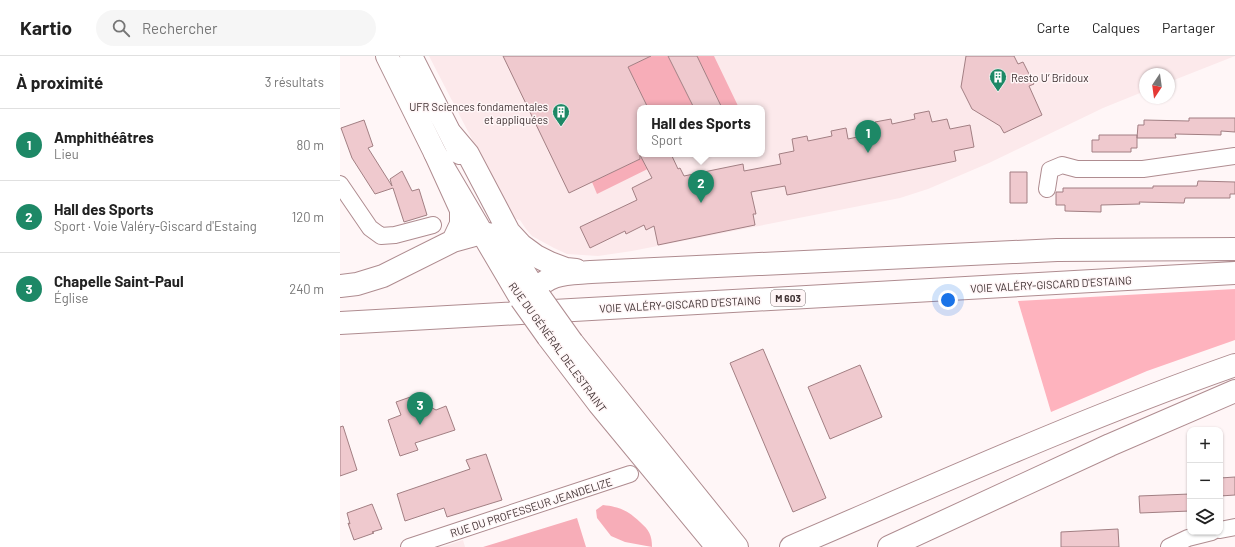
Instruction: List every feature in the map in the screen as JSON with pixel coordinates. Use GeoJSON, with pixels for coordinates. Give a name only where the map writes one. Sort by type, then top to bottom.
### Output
{"type":"FeatureCollection","features":[{"type":"Feature","properties":{"kind":"main road","name":"RUE DU GÉNÉRAL DELESTRAINT"},"geometry":{"type":"LineString","coordinates":[[387,56],[435,153],[491,234],[531,300],[548,337],[599,404],[694,520],[716,537]]}},
{"type":"Feature","properties":{"kind":"main road","name":"RUE DU GÉNÉRAL DELESTRAINT"},"geometry":{"type":"LineString","coordinates":[[411,56],[452,135],[491,234]]}},
{"type":"Feature","properties":{"kind":"main road"},"geometry":{"type":"LineString","coordinates":[[452,135],[468,154],[509,232],[521,245],[536,256],[550,263],[566,269],[591,272]]}},
{"type":"Feature","properties":{"kind":"main road"},"geometry":{"type":"LineString","coordinates":[[435,153],[461,210],[461,224],[453,241]]}},
{"type":"Feature","properties":{"kind":"main road"},"geometry":{"type":"LineString","coordinates":[[340,286],[357,284],[383,276],[422,258],[439,247],[453,241],[491,234]]}},
{"type":"Feature","properties":{"kind":"main road"},"geometry":{"type":"LineString","coordinates":[[531,300],[539,288],[550,277],[591,272],[1057,250],[1235,249]]}},
{"type":"Feature","properties":{"kind":"main road","name":"VOIE VALÉRY-GISCARD D'ESTAING"},"geometry":{"type":"LineString","coordinates":[[340,323],[1235,273]]}},
{"type":"Feature","properties":{"kind":"main road","name":"RUE DU GÉNÉRAL DELESTRAINT"},"geometry":{"type":"LineString","coordinates":[[531,300],[572,342],[716,537]]}},
{"type":"Feature","properties":{"kind":"main road"},"geometry":{"type":"LineString","coordinates":[[791,547],[1040,441],[1176,385],[1235,364]]}},
{"type":"Feature","properties":{"kind":"main road"},"geometry":{"type":"LineString","coordinates":[[889,547],[1110,445],[1235,391]]}},
{"type":"Feature","properties":{"kind":"main road"},"geometry":{"type":"LineString","coordinates":[[716,537],[737,547]]}},
{"type":"Feature","properties":{"kind":"street"},"geometry":{"type":"LineString","coordinates":[[1047,189],[1050,170],[1062,165],[1077,169],[1143,169],[1235,156]]}},
{"type":"Feature","properties":{"kind":"street"},"geometry":{"type":"LineString","coordinates":[[340,184],[370,228],[381,236],[395,235],[433,225]]}},
{"type":"Feature","properties":{"kind":"street","name":"RUE DU PROFESSEUR JEANDELIZE"},"geometry":{"type":"LineString","coordinates":[[409,547],[630,474]]}},
{"type":"Feature","properties":{"kind":"street"},"geometry":{"type":"LineString","coordinates":[[1223,529],[1235,527]]}},
{"type":"Feature","properties":{"kind":"street"},"geometry":{"type":"LineString","coordinates":[[1169,547],[1188,543],[1205,535]]}},
{"type":"Feature","properties":{"kind":"shaded area"},"geometry":{"type":"Polygon","coordinates":[[[429,56],[1235,56],[1175,80],[1175,68],[1139,68],[1139,93],[1103,108],[989,163],[928,189],[900,198],[632,251],[598,256],[567,254],[554,248],[532,236],[520,220],[514,219],[508,209],[429,56]]]}},
{"type":"Feature","properties":{"kind":"shaded area"},"geometry":{"type":"Polygon","coordinates":[[[651,56],[668,56],[692,105],[647,105],[628,67],[651,56]]]}},
{"type":"Feature","properties":{"kind":"shaded area"},"geometry":{"type":"Polygon","coordinates":[[[697,56],[714,56],[738,105],[721,105],[697,56]]]}},
{"type":"Feature","properties":{"kind":"shaded area"},"geometry":{"type":"Polygon","coordinates":[[[665,157],[672,157],[597,194],[592,182],[642,158],[646,167],[665,157]]]}},
{"type":"Feature","properties":{"kind":"shaded area"},"geometry":{"type":"Polygon","coordinates":[[[1235,289],[1235,340],[1147,371],[1051,412],[1018,301],[1235,289]]]}},
{"type":"Feature","properties":{"kind":"shaded area"},"geometry":{"type":"Polygon","coordinates":[[[603,505],[623,510],[635,518],[646,528],[649,533],[652,547],[625,542],[611,536],[597,518],[596,510],[603,505]]]}},
{"type":"Feature","properties":{"kind":"shaded area"},"geometry":{"type":"Polygon","coordinates":[[[577,518],[586,547],[483,547],[577,518]]]}},
{"type":"Feature","properties":{"kind":"shaded area"},"geometry":{"type":"Polygon","coordinates":[[[463,540],[465,547],[442,547],[463,540]]]}},
{"type":"Feature","properties":{"kind":"building"},"geometry":{"type":"Polygon","coordinates":[[[503,56],[651,56],[628,67],[647,105],[637,105],[637,157],[640,157],[640,159],[569,193],[503,56]]]}},
{"type":"Feature","properties":{"kind":"building"},"geometry":{"type":"Polygon","coordinates":[[[668,56],[697,56],[721,105],[692,105],[668,56]]]}},
{"type":"Feature","properties":{"kind":"building","name":"Resto U’ Bridoux"},"geometry":{"type":"Polygon","coordinates":[[[966,56],[1014,56],[1018,64],[1023,62],[1034,84],[1029,86],[1042,115],[1004,133],[1000,126],[972,109],[961,87],[966,56]]]}},
{"type":"Feature","properties":{"kind":"building"},"geometry":{"type":"Polygon","coordinates":[[[929,111],[932,122],[947,119],[950,129],[970,125],[974,147],[954,151],[956,161],[787,195],[785,186],[751,192],[756,214],[753,214],[755,225],[658,245],[654,226],[646,230],[644,225],[626,234],[625,231],[590,248],[580,227],[637,200],[632,188],[652,178],[641,157],[672,157],[678,169],[680,168],[684,176],[743,164],[744,171],[781,164],[779,154],[794,151],[792,139],[807,136],[808,141],[832,136],[831,131],[846,128],[848,139],[877,133],[875,122],[891,119],[892,124],[915,119],[914,114],[929,111]]]}},
{"type":"Feature","properties":{"kind":"building"},"geometry":{"type":"Polygon","coordinates":[[[1189,118],[1235,118],[1235,132],[1221,131],[1221,135],[1175,134],[1176,138],[1137,138],[1138,125],[1144,125],[1144,120],[1189,121],[1189,118]]]}},
{"type":"Feature","properties":{"kind":"building"},"geometry":{"type":"Polygon","coordinates":[[[364,120],[373,146],[368,148],[392,186],[390,179],[402,171],[412,191],[419,189],[427,215],[404,222],[393,188],[375,194],[352,158],[341,128],[364,120]]]}},
{"type":"Feature","properties":{"kind":"building"},"geometry":{"type":"Polygon","coordinates":[[[1099,135],[1137,135],[1137,148],[1131,148],[1131,152],[1092,152],[1092,140],[1099,140],[1099,135]]]}},
{"type":"Feature","properties":{"kind":"building"},"geometry":{"type":"Polygon","coordinates":[[[1010,172],[1027,172],[1027,203],[1010,203],[1010,172]]]}},
{"type":"Feature","properties":{"kind":"building"},"geometry":{"type":"Polygon","coordinates":[[[1198,181],[1235,182],[1235,194],[1230,194],[1230,198],[1185,198],[1184,203],[1139,202],[1140,204],[1101,205],[1101,212],[1065,211],[1065,205],[1056,205],[1056,192],[1063,192],[1063,188],[1153,188],[1153,186],[1197,186],[1198,181]]]}},
{"type":"Feature","properties":{"kind":"building"},"geometry":{"type":"Polygon","coordinates":[[[763,349],[826,498],[793,512],[730,363],[763,349]]]}},
{"type":"Feature","properties":{"kind":"building"},"geometry":{"type":"Polygon","coordinates":[[[860,365],[882,417],[830,439],[808,387],[860,365]]]}},
{"type":"Feature","properties":{"kind":"building"},"geometry":{"type":"Polygon","coordinates":[[[419,394],[423,403],[436,410],[446,406],[455,430],[415,443],[418,450],[400,456],[388,420],[401,415],[396,402],[419,394]]]}},
{"type":"Feature","properties":{"kind":"building"},"geometry":{"type":"Polygon","coordinates":[[[343,426],[357,470],[340,476],[340,427],[343,426]]]}},
{"type":"Feature","properties":{"kind":"building"},"geometry":{"type":"Polygon","coordinates":[[[486,454],[502,500],[447,517],[444,508],[405,521],[397,494],[470,469],[466,460],[486,454]]]}},
{"type":"Feature","properties":{"kind":"building"},"geometry":{"type":"Polygon","coordinates":[[[1235,477],[1235,495],[1223,496],[1223,478],[1235,477]]]}},
{"type":"Feature","properties":{"kind":"building"},"geometry":{"type":"Polygon","coordinates":[[[1187,494],[1187,511],[1140,513],[1139,496],[1187,494]]]}},
{"type":"Feature","properties":{"kind":"building"},"geometry":{"type":"Polygon","coordinates":[[[372,504],[382,529],[354,540],[348,523],[350,524],[347,513],[372,504]]]}},
{"type":"Feature","properties":{"kind":"building"},"geometry":{"type":"Polygon","coordinates":[[[1118,529],[1119,547],[1061,547],[1061,532],[1118,529]]]}},
{"type":"Feature","properties":{"kind":"place","name":"Resto U’ Bridoux"},"geometry":{"type":"Point","coordinates":[998,92]}},
{"type":"Feature","properties":{"kind":"place","name":"UFR Sciences fondamentales et appliquées"},"geometry":{"type":"Point","coordinates":[561,127]}},
{"type":"Feature","properties":{"kind":"place","name":"Amphithéâtres"},"geometry":{"type":"Point","coordinates":[868,153]}},
{"type":"Feature","properties":{"kind":"place","name":"Hall des Sports"},"geometry":{"type":"Point","coordinates":[701,203]}},
{"type":"Feature","properties":{"kind":"place","name":"Chapelle Saint-Paul"},"geometry":{"type":"Point","coordinates":[420,425]}}]}
